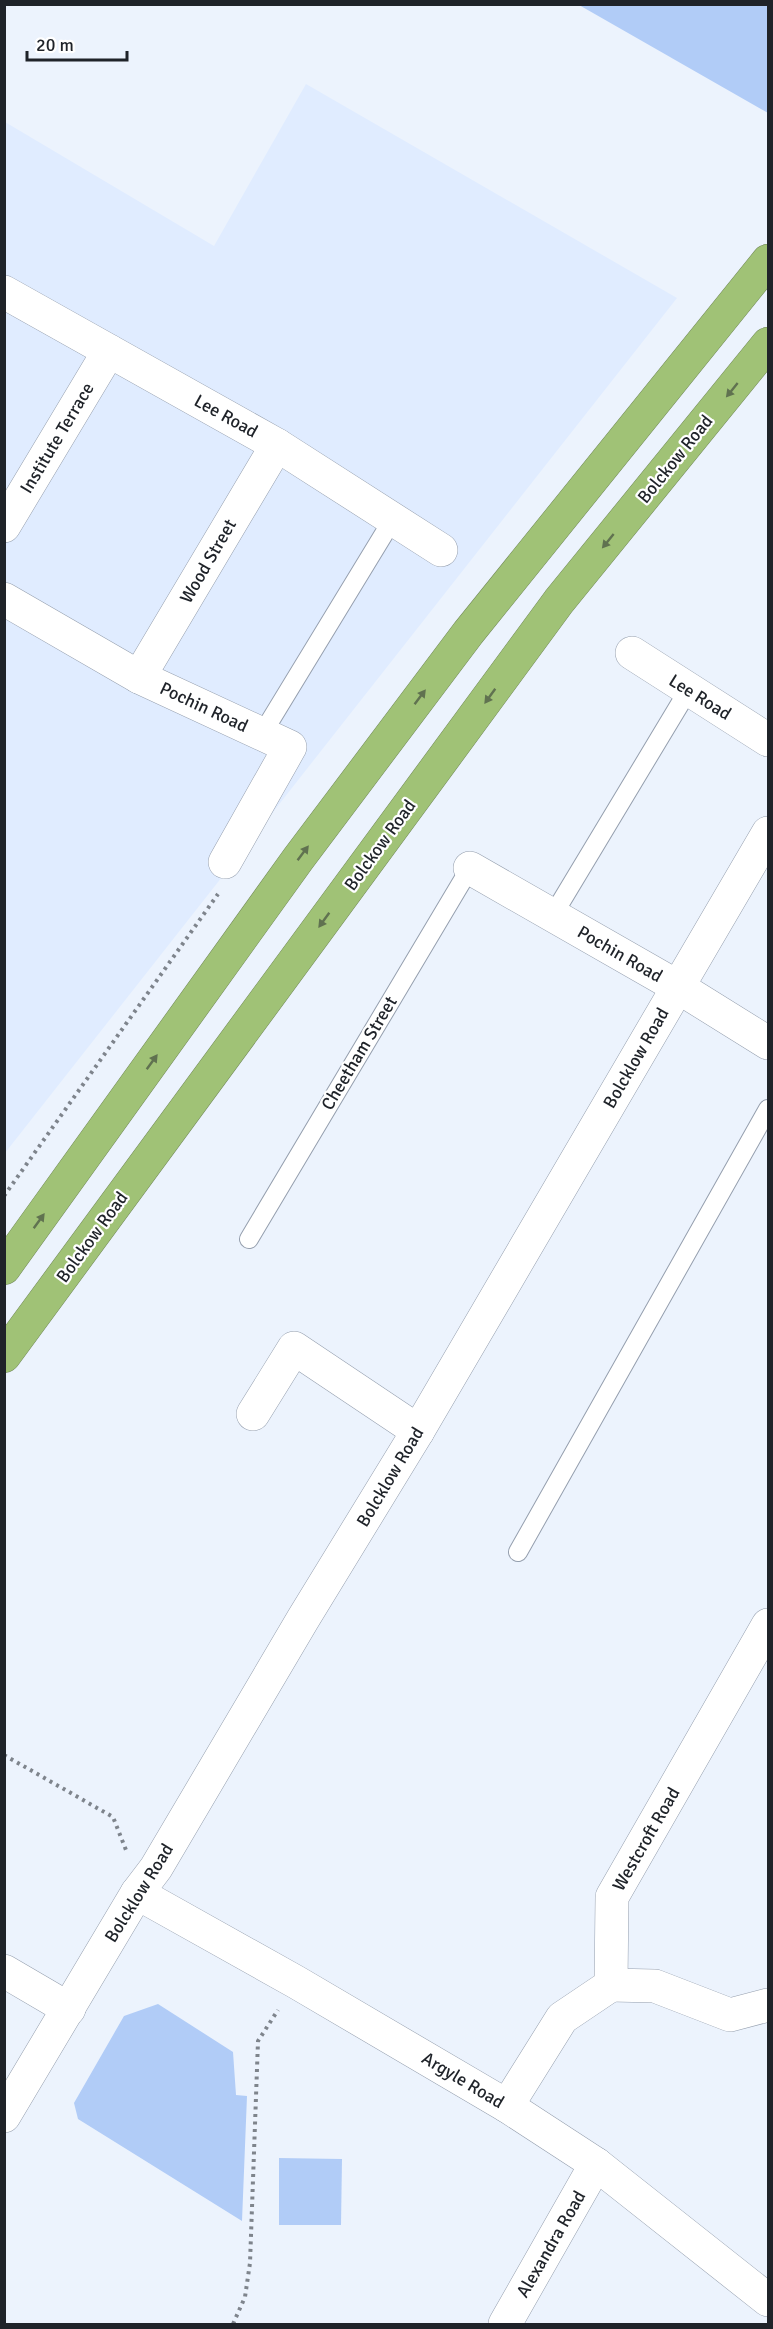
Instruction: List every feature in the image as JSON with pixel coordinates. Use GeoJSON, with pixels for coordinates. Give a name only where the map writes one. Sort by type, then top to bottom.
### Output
{"type":"FeatureCollection","features":[{"type":"Feature","properties":{"kind":"highway"},"geometry":{"type":"LineString","coordinates":[[4,1268],[298,859],[468,633],[768,261]]}},
{"type":"Feature","properties":{"kind":"highway","name":"Bolckow Road"},"geometry":{"type":"LineString","coordinates":[[4,1356],[559,601],[768,344]]}},
{"type":"Feature","properties":{"kind":"street","name":"Lee Road"},"geometry":{"type":"LineString","coordinates":[[4,292],[277,445],[441,550]]}},
{"type":"Feature","properties":{"kind":"street","name":"Institute Terrace"},"geometry":{"type":"LineString","coordinates":[[4,526],[109,351]]}},
{"type":"Feature","properties":{"kind":"street","name":"Wood Street"},"geometry":{"type":"LineString","coordinates":[[140,677],[277,445]]}},
{"type":"Feature","properties":{"kind":"street","name":"Pochin Road"},"geometry":{"type":"LineString","coordinates":[[4,600],[140,677],[290,747],[225,862]]}},
{"type":"Feature","properties":{"kind":"street","name":"Lee Road"},"geometry":{"type":"LineString","coordinates":[[632,653],[768,740]]}},
{"type":"Feature","properties":{"kind":"street","name":"Bolcklow Road"},"geometry":{"type":"LineString","coordinates":[[4,2116],[137,1893],[156,1868],[303,1619],[418,1431],[768,833]]}},
{"type":"Feature","properties":{"kind":"street","name":"Pochin Road"},"geometry":{"type":"LineString","coordinates":[[470,868],[678,987],[768,1043]]}},
{"type":"Feature","properties":{"kind":"street"},"geometry":{"type":"LineString","coordinates":[[253,1414],[294,1348],[418,1431]]}},
{"type":"Feature","properties":{"kind":"street","name":"Westcroft Road"},"geometry":{"type":"LineString","coordinates":[[611,1985],[612,1897],[764,1641]]}},
{"type":"Feature","properties":{"kind":"street","name":"Argyle Road"},"geometry":{"type":"LineString","coordinates":[[137,1893],[296,1982],[507,2106],[596,2164],[768,2300]]}},
{"type":"Feature","properties":{"kind":"street"},"geometry":{"type":"LineString","coordinates":[[4,1971],[69,2009]]}},
{"type":"Feature","properties":{"kind":"street"},"geometry":{"type":"LineString","coordinates":[[507,2106],[561,2018],[611,1985],[655,1986],[730,2015],[768,2005]]}},
{"type":"Feature","properties":{"kind":"street","name":"Alexandra Road"},"geometry":{"type":"LineString","coordinates":[[505,2325],[596,2164]]}},
{"type":"Feature","properties":{"kind":"lane"},"geometry":{"type":"LineString","coordinates":[[262,734],[393,519]]}},
{"type":"Feature","properties":{"kind":"lane"},"geometry":{"type":"LineString","coordinates":[[553,915],[689,689]]}},
{"type":"Feature","properties":{"kind":"lane","name":"Cheetham Street"},"geometry":{"type":"LineString","coordinates":[[249,1239],[470,868]]}},
{"type":"Feature","properties":{"kind":"lane"},"geometry":{"type":"LineString","coordinates":[[518,1552],[768,1109]]}},
{"type":"Feature","properties":{"kind":"path"},"geometry":{"type":"LineString","coordinates":[[4,1196],[233,873],[225,862]]}},
{"type":"Feature","properties":{"kind":"path"},"geometry":{"type":"LineString","coordinates":[[4,1755],[113,1817],[128,1854],[156,1868]]}},
{"type":"Feature","properties":{"kind":"path"},"geometry":{"type":"LineString","coordinates":[[233,2325],[245,2297],[250,2263],[258,2040],[296,1982]]}},
{"type":"Feature","properties":{"kind":"shaded area"},"geometry":{"type":"Polygon","coordinates":[[[579,5],[768,5],[768,113],[579,5]]]}},
{"type":"Feature","properties":{"kind":"shaded area"},"geometry":{"type":"Polygon","coordinates":[[[306,84],[677,298],[5,1153],[5,122],[214,246],[306,84]]]}},
{"type":"Feature","properties":{"kind":"shaded area"},"geometry":{"type":"Polygon","coordinates":[[[158,2004],[233,2052],[236,2095],[247,2096],[242,2221],[78,2119],[74,2103],[124,2016],[158,2004]]]}},
{"type":"Feature","properties":{"kind":"shaded area"},"geometry":{"type":"Polygon","coordinates":[[[279,2158],[342,2159],[341,2225],[279,2225],[279,2158]]]}}]}
